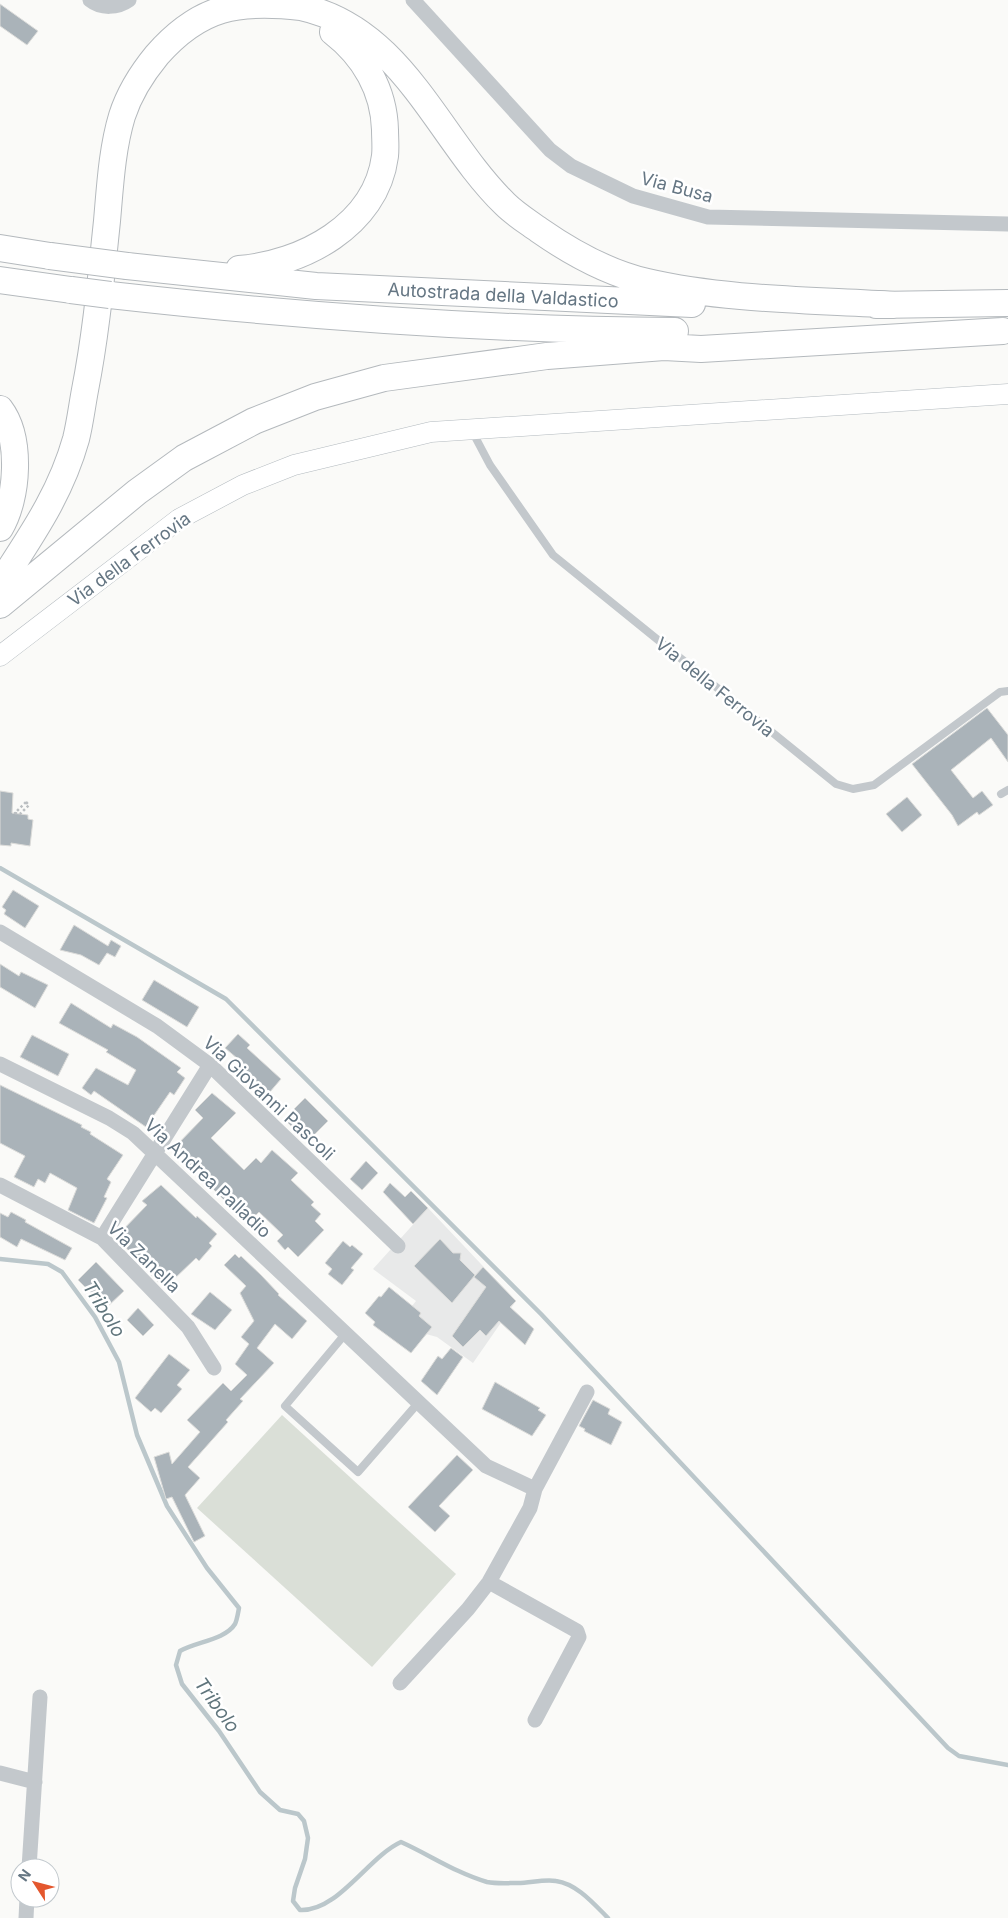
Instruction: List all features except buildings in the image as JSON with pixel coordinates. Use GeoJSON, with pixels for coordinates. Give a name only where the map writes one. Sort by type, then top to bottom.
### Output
{"type":"FeatureCollection","features":[{"type":"Feature","properties":{"kind":"highway"},"geometry":{"type":"LineString","coordinates":[[0,579],[9,570],[56,496],[76,438],[97,320],[109,200],[122,115],[144,70],[176,33],[195,18],[239,2],[277,1],[320,11],[347,23],[387,56],[422,95],[474,166],[505,204],[545,234],[587,260],[644,281],[701,292],[894,305]]}},
{"type":"Feature","properties":{"kind":"highway"},"geometry":{"type":"LineString","coordinates":[[139,267],[233,270],[257,268],[292,258],[310,251],[339,232],[354,218],[374,191],[385,157],[384,111],[374,82],[364,62],[347,43],[288,4]]}},
{"type":"Feature","properties":{"kind":"highway","name":"Autostrada della Valdastico"},"geometry":{"type":"LineString","coordinates":[[0,248],[139,267],[316,286],[499,296],[702,304],[894,305],[1008,303]]}},
{"type":"Feature","properties":{"kind":"highway","name":"Autostrada della Valdastico"},"geometry":{"type":"LineString","coordinates":[[0,280],[110,295],[288,313],[492,326],[663,331],[1006,330]]}},
{"type":"Feature","properties":{"kind":"highway"},"geometry":{"type":"LineString","coordinates":[[0,605],[137,492],[184,458],[254,421],[315,397],[384,378],[547,356],[664,347],[701,348],[1006,330]]}},
{"type":"Feature","properties":{"kind":"highway"},"geometry":{"type":"LineString","coordinates":[[0,409],[13,440],[15,467],[11,504],[0,528]]}},
{"type":"Feature","properties":{"kind":"highway"},"geometry":{"type":"LineString","coordinates":[[0,565],[33,533]]}},
{"type":"Feature","properties":{"kind":"street"},"geometry":{"type":"LineString","coordinates":[[90,0],[96,5],[120,6],[129,0]]}},
{"type":"Feature","properties":{"kind":"street","name":"Via Busa"},"geometry":{"type":"LineString","coordinates":[[413,0],[550,150],[571,166],[633,196],[708,217],[1008,224]]}},
{"type":"Feature","properties":{"kind":"street","name":"Via della Ferrovia"},"geometry":{"type":"LineString","coordinates":[[0,656],[180,519],[243,484],[303,463],[432,432],[1008,394]]}},
{"type":"Feature","properties":{"kind":"street","name":"Via Giovanni Pascoli"},"geometry":{"type":"LineString","coordinates":[[0,932],[157,1026],[210,1065],[398,1246]]}},
{"type":"Feature","properties":{"kind":"street","name":"Via Andrea Palladio"},"geometry":{"type":"LineString","coordinates":[[0,1064],[109,1118],[133,1133],[486,1466],[535,1489]]}},
{"type":"Feature","properties":{"kind":"street"},"geometry":{"type":"LineString","coordinates":[[102,1238],[210,1065]]}},
{"type":"Feature","properties":{"kind":"street","name":"Via Zanella"},"geometry":{"type":"LineString","coordinates":[[0,1185],[102,1238],[188,1328],[214,1368]]}},
{"type":"Feature","properties":{"kind":"street"},"geometry":{"type":"LineString","coordinates":[[400,1683],[468,1609],[489,1582],[530,1508],[535,1489],[587,1392]]}},
{"type":"Feature","properties":{"kind":"street"},"geometry":{"type":"LineString","coordinates":[[489,1582],[577,1631],[579,1637],[535,1720]]}},
{"type":"Feature","properties":{"kind":"street"},"geometry":{"type":"LineString","coordinates":[[30,1858],[40,1697]]}},
{"type":"Feature","properties":{"kind":"street"},"geometry":{"type":"LineString","coordinates":[[0,1773],[35,1782]]}},
{"type":"Feature","properties":{"kind":"lane","name":"Via della Ferrovia"},"geometry":{"type":"LineString","coordinates":[[471,429],[490,465],[552,555],[836,784],[853,789],[874,785],[1000,692],[1008,691]]}},
{"type":"Feature","properties":{"kind":"lane"},"geometry":{"type":"LineString","coordinates":[[346,1333],[285,1406],[358,1472],[419,1402]]}},
{"type":"Feature","properties":{"kind":"path"},"geometry":{"type":"LineString","coordinates":[[26,802],[29,805],[20,814],[15,813],[26,802]]}},
{"type":"Feature","properties":{"kind":"shaded area"},"geometry":{"type":"Polygon","coordinates":[[[428,1208],[516,1301],[473,1363],[437,1337],[426,1334],[419,1316],[421,1313],[412,1306],[416,1301],[373,1269],[428,1208]]]}},
{"type":"Feature","properties":{"kind":"shaded area"},"geometry":{"type":"Polygon","coordinates":[[[282,1415],[456,1574],[372,1667],[197,1508],[282,1415]]]}},
{"type":"Feature","properties":{"kind":"waterway"},"geometry":{"type":"LineString","coordinates":[[0,868],[226,999],[541,1314],[948,1748],[959,1756],[1008,1765]]}},
{"type":"Feature","properties":{"kind":"waterway","name":"Tribolo"},"geometry":{"type":"LineString","coordinates":[[0,1259],[48,1264],[62,1272],[95,1317],[119,1362],[137,1435],[167,1506],[207,1568],[239,1608],[236,1622],[230,1629],[224,1634],[180,1651],[176,1665],[182,1684],[219,1731],[260,1792],[280,1810],[298,1814],[304,1821],[308,1838],[305,1859],[295,1888],[293,1901],[300,1910],[314,1908],[327,1902],[340,1893],[389,1849],[401,1842],[454,1869],[487,1882],[556,1881],[564,1883],[578,1890],[608,1918]]}}]}
